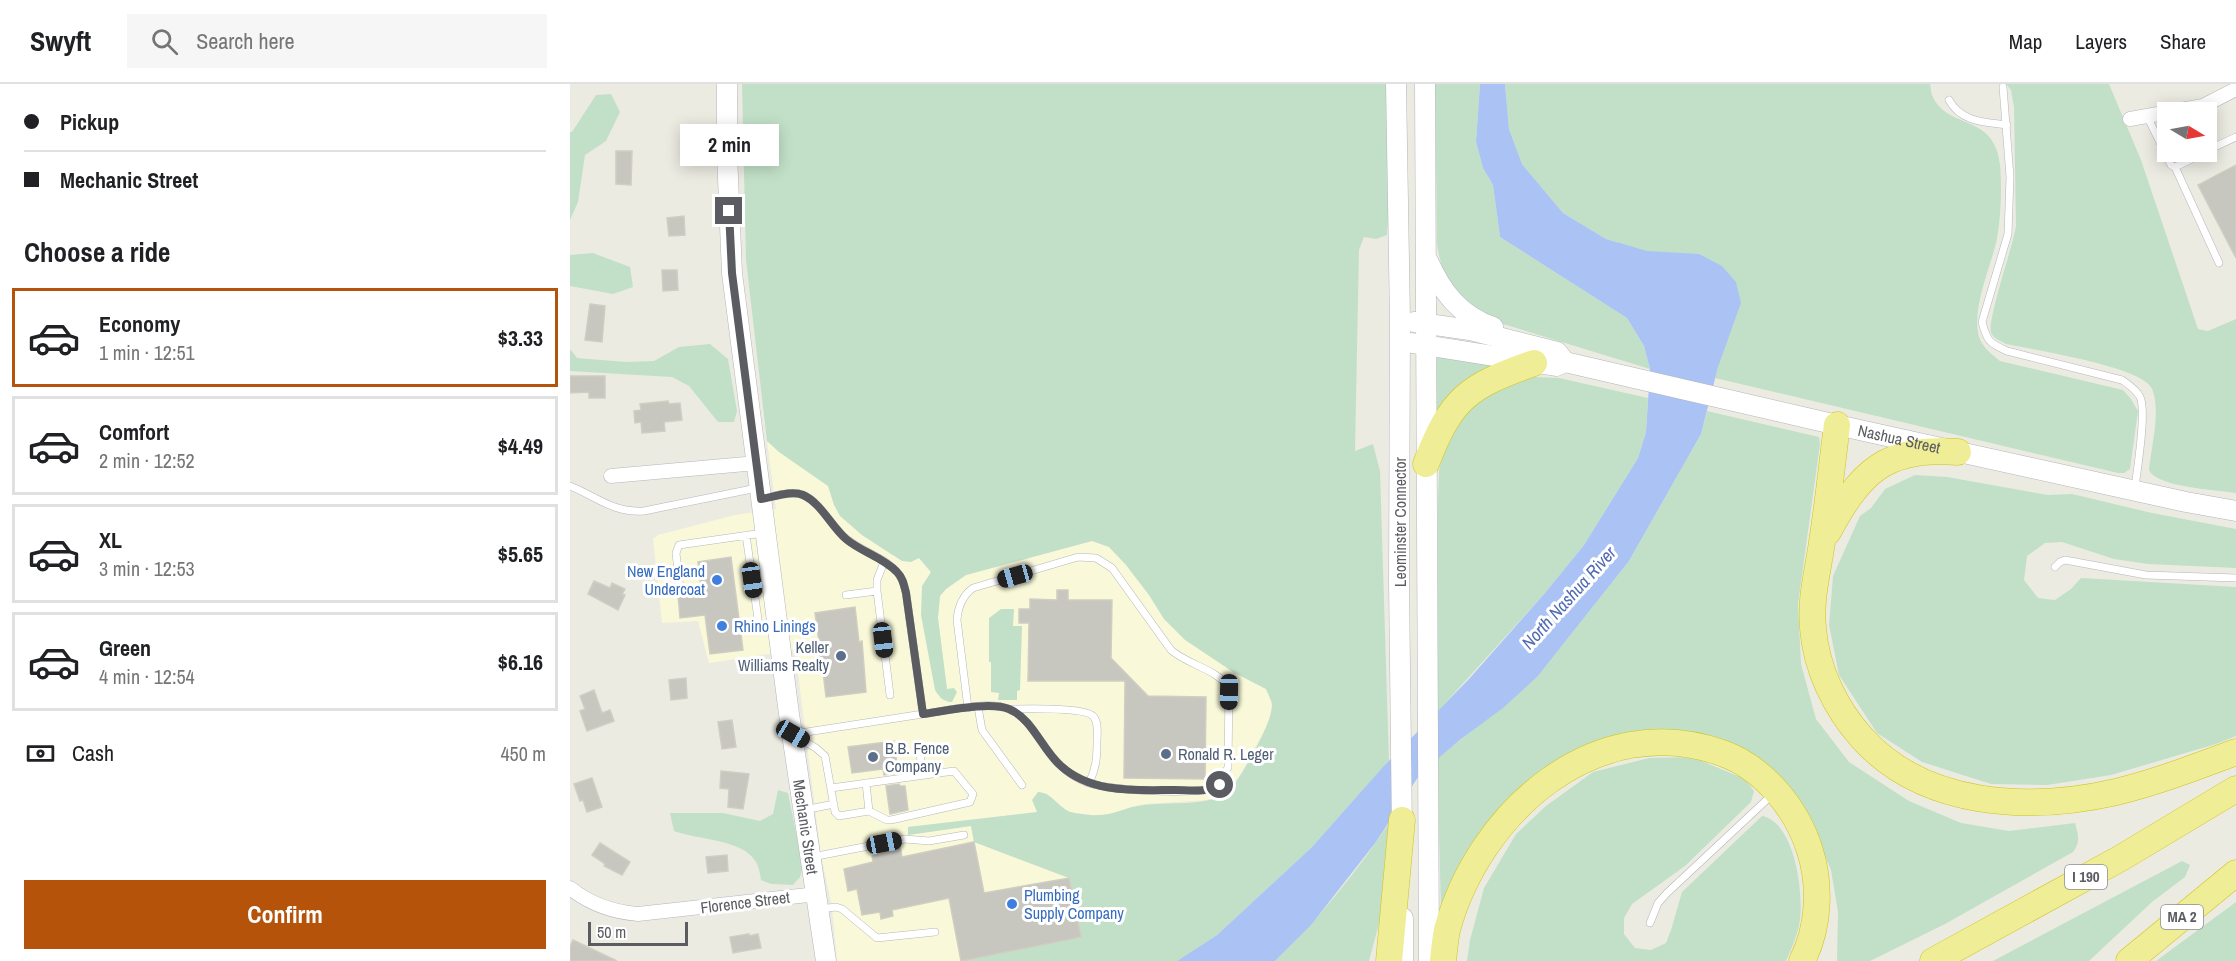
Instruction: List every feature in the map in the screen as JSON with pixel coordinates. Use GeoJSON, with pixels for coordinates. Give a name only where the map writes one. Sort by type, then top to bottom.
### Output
{"type":"FeatureCollection","features":[{"type":"Feature","properties":{"kind":"highway"},"geometry":{"type":"LineString","coordinates":[[1426,464],[1444,421],[1454,406],[1485,382],[1534,363]]}},
{"type":"Feature","properties":{"kind":"highway"},"geometry":{"type":"LineString","coordinates":[[1837,425],[1822,543],[1813,592],[1813,626],[1819,662],[1833,697],[1852,727],[1887,763],[1922,783],[1948,792],[2019,802],[2071,800],[2115,792],[2170,777],[2236,752]]}},
{"type":"Feature","properties":{"kind":"highway"},"geometry":{"type":"LineString","coordinates":[[1822,543],[1850,494],[1874,470],[1910,453],[1933,450],[1958,452]]}},
{"type":"Feature","properties":{"kind":"highway"},"geometry":{"type":"LineString","coordinates":[[1443,961],[1447,932],[1455,906],[1472,870],[1502,823],[1558,773],[1612,749],[1631,744],[1667,741],[1699,744],[1732,757],[1753,769],[1790,808],[1801,828],[1814,863],[1816,884],[1814,928],[1802,961]]}},
{"type":"Feature","properties":{"kind":"highway","name":"I 190"},"geometry":{"type":"LineString","coordinates":[[1933,961],[2121,858],[2236,789]]}},
{"type":"Feature","properties":{"kind":"highway"},"geometry":{"type":"LineString","coordinates":[[1389,961],[1400,890],[1402,820]]}},
{"type":"Feature","properties":{"kind":"highway","name":"MA 2"},"geometry":{"type":"LineString","coordinates":[[2129,961],[2236,873]]}},
{"type":"Feature","properties":{"kind":"main road","name":"Mechanic Street"},"geometry":{"type":"LineString","coordinates":[[727,84],[727,154],[732,273],[778,627],[826,961]]}},
{"type":"Feature","properties":{"kind":"main road","name":"Leominster Connector"},"geometry":{"type":"LineString","coordinates":[[1396,84],[1400,320],[1402,820]]}},
{"type":"Feature","properties":{"kind":"main road","name":"Leominster Connector"},"geometry":{"type":"LineString","coordinates":[[1425,84],[1429,961]]}},
{"type":"Feature","properties":{"kind":"main road"},"geometry":{"type":"LineString","coordinates":[[1425,256],[1446,294],[1462,311],[1484,324],[1539,341],[1561,357]]}},
{"type":"Feature","properties":{"kind":"main road","name":"Nashua Street"},"geometry":{"type":"LineString","coordinates":[[1400,320],[1470,330],[1610,372],[1958,452],[2236,511]]}},
{"type":"Feature","properties":{"kind":"main road","name":"Nashua Street"},"geometry":{"type":"LineString","coordinates":[[1400,343],[1425,344],[1556,366],[1561,357]]}},
{"type":"Feature","properties":{"kind":"main road"},"geometry":{"type":"LineString","coordinates":[[1400,890],[1404,961]]}},
{"type":"Feature","properties":{"kind":"street"},"geometry":{"type":"LineString","coordinates":[[2130,119],[2203,106],[2236,89]]}},
{"type":"Feature","properties":{"kind":"street"},"geometry":{"type":"LineString","coordinates":[[611,476],[757,463]]}},
{"type":"Feature","properties":{"kind":"street","name":"Florence Street"},"geometry":{"type":"LineString","coordinates":[[570,888],[600,906],[638,914],[818,901]]}},
{"type":"Feature","properties":{"kind":"lane"},"geometry":{"type":"LineString","coordinates":[[2003,87],[2010,177],[2008,234],[1982,322],[1985,335],[1994,345],[2007,351],[2122,380],[2134,388],[2141,399],[2142,415],[2134,491]]}},
{"type":"Feature","properties":{"kind":"lane"},"geometry":{"type":"LineString","coordinates":[[1949,100],[1962,116],[2007,125]]}},
{"type":"Feature","properties":{"kind":"lane"},"geometry":{"type":"LineString","coordinates":[[2147,116],[2171,165],[2175,167],[2219,263]]}},
{"type":"Feature","properties":{"kind":"lane"},"geometry":{"type":"LineString","coordinates":[[2217,146],[2236,137]]}},
{"type":"Feature","properties":{"kind":"lane"},"geometry":{"type":"LineString","coordinates":[[2175,167],[2185,162]]}},
{"type":"Feature","properties":{"kind":"lane"},"geometry":{"type":"LineString","coordinates":[[570,486],[612,507],[629,512],[761,493],[794,493],[804,496],[817,505],[845,538],[884,562],[899,574],[904,583],[923,714]]}},
{"type":"Feature","properties":{"kind":"lane"},"geometry":{"type":"LineString","coordinates":[[680,589],[677,546],[766,532]]}},
{"type":"Feature","properties":{"kind":"lane"},"geometry":{"type":"LineString","coordinates":[[746,535],[759,626],[762,629],[778,627]]}},
{"type":"Feature","properties":{"kind":"lane"},"geometry":{"type":"LineString","coordinates":[[968,708],[957,620],[961,601],[968,591],[1078,557],[1096,558],[1107,564],[1171,650],[1182,659],[1228,685],[1227,767],[1220,785],[1206,790],[1134,790],[1089,783],[1075,777],[1062,767],[1024,720],[1008,708]]}},
{"type":"Feature","properties":{"kind":"lane"},"geometry":{"type":"LineString","coordinates":[[2055,567],[2065,560],[2146,575],[2236,578]]}},
{"type":"Feature","properties":{"kind":"lane"},"geometry":{"type":"LineString","coordinates":[[884,562],[877,580],[877,591],[890,695]]}},
{"type":"Feature","properties":{"kind":"lane"},"geometry":{"type":"LineString","coordinates":[[846,596],[877,591]]}},
{"type":"Feature","properties":{"kind":"lane"},"geometry":{"type":"LineString","coordinates":[[793,734],[978,707],[1079,711],[1091,714],[1096,722],[1096,767],[1089,783]]}},
{"type":"Feature","properties":{"kind":"lane"},"geometry":{"type":"LineString","coordinates":[[978,707],[982,730],[1022,785]]}},
{"type":"Feature","properties":{"kind":"lane"},"geometry":{"type":"LineString","coordinates":[[793,734],[825,756],[835,812],[839,816],[870,811],[891,820],[970,802],[973,794],[954,771],[831,788]]}},
{"type":"Feature","properties":{"kind":"lane"},"geometry":{"type":"LineString","coordinates":[[919,748],[923,775]]}},
{"type":"Feature","properties":{"kind":"lane"},"geometry":{"type":"LineString","coordinates":[[866,783],[870,811]]}},
{"type":"Feature","properties":{"kind":"lane"},"geometry":{"type":"LineString","coordinates":[[1650,923],[1658,903],[1667,893],[1775,791]]}},
{"type":"Feature","properties":{"kind":"lane"},"geometry":{"type":"LineString","coordinates":[[804,810],[834,804]]}},
{"type":"Feature","properties":{"kind":"lane"},"geometry":{"type":"LineString","coordinates":[[812,857],[905,839],[929,842],[964,835]]}},
{"type":"Feature","properties":{"kind":"lane"},"geometry":{"type":"LineString","coordinates":[[818,901],[842,909],[876,938],[935,932]]}},
{"type":"Feature","properties":{"kind":"shaded area"},"geometry":{"type":"Polygon","coordinates":[[[742,84],[1389,84],[1390,195],[1387,235],[1376,239],[1364,237],[1359,250],[1355,451],[1373,444],[1380,471],[1389,761],[1312,847],[1217,935],[1177,961],[960,961],[1081,937],[1069,878],[974,842],[971,826],[908,835],[908,827],[1037,812],[1032,800],[1038,792],[1047,795],[1068,811],[1090,815],[1105,815],[1144,805],[1197,802],[1218,798],[1231,788],[1261,739],[1271,714],[1271,699],[1266,689],[1233,672],[1185,640],[1164,619],[1126,565],[1109,547],[1092,541],[966,575],[946,589],[940,596],[938,618],[947,689],[954,688],[957,692],[952,702],[938,695],[935,690],[921,615],[922,586],[931,572],[919,558],[911,562],[902,561],[862,535],[840,516],[828,486],[767,441],[746,260],[742,84]]]}},
{"type":"Feature","properties":{"kind":"shaded area"},"geometry":{"type":"Polygon","coordinates":[[[1435,84],[1480,84],[1476,142],[1483,168],[1493,185],[1500,237],[1627,318],[1644,346],[1650,369],[1490,320],[1468,305],[1453,289],[1443,270],[1437,244],[1435,84]]]}},
{"type":"Feature","properties":{"kind":"shaded area"},"geometry":{"type":"Polygon","coordinates":[[[1505,84],[1930,84],[1932,96],[1940,107],[1949,114],[1981,129],[1990,137],[2000,165],[2001,202],[1997,239],[1978,310],[1978,333],[1983,345],[2000,361],[2123,390],[2138,411],[2130,469],[2124,473],[2118,473],[1715,378],[1718,367],[1617,242],[1606,239],[1563,213],[1522,164],[1509,129],[1505,84]]]}},
{"type":"Feature","properties":{"kind":"shaded area"},"geometry":{"type":"Polygon","coordinates":[[[2006,84],[2109,84],[2141,160],[2198,329],[2208,331],[2236,319],[2236,493],[2175,484],[2154,476],[2149,470],[2156,405],[2151,387],[2142,379],[2107,366],[2006,344],[1991,333],[1996,299],[2016,226],[2014,107],[2011,90],[2006,84]]]}},
{"type":"Feature","properties":{"kind":"shaded area"},"geometry":{"type":"Polygon","coordinates":[[[611,94],[620,112],[606,141],[585,155],[578,202],[570,220],[570,132],[596,95],[611,94]]]}},
{"type":"Feature","properties":{"kind":"shaded area"},"geometry":{"type":"Polygon","coordinates":[[[593,253],[630,267],[633,287],[613,294],[570,286],[570,255],[593,253]]]}},
{"type":"Feature","properties":{"kind":"shaded area"},"geometry":{"type":"Polygon","coordinates":[[[710,344],[728,359],[737,411],[734,422],[718,422],[689,386],[672,377],[570,371],[570,349],[577,358],[626,362],[654,361],[679,347],[710,344]]]}},
{"type":"Feature","properties":{"kind":"shaded area"},"geometry":{"type":"Polygon","coordinates":[[[1441,356],[1504,364],[1436,415],[1436,359],[1441,356]]]}},
{"type":"Feature","properties":{"kind":"shaded area"},"geometry":{"type":"Polygon","coordinates":[[[1534,377],[1559,378],[1648,398],[1646,432],[1638,458],[1584,545],[1545,593],[1438,711],[1438,499],[1439,471],[1445,445],[1476,399],[1502,383],[1534,377]]]}},
{"type":"Feature","properties":{"kind":"shaded area"},"geometry":{"type":"Polygon","coordinates":[[[1707,411],[1819,437],[1820,444],[1798,604],[1801,664],[1816,719],[1849,762],[1909,801],[1961,823],[2009,831],[2075,823],[2078,841],[2073,852],[1945,924],[1870,961],[1837,961],[1838,912],[1831,870],[1812,827],[1738,751],[1566,762],[1446,909],[1441,909],[1437,759],[1538,676],[1629,561],[1701,434],[1707,411]]]}},
{"type":"Feature","properties":{"kind":"shaded area"},"geometry":{"type":"Polygon","coordinates":[[[767,441],[828,486],[840,516],[862,535],[892,555],[919,558],[931,573],[928,579],[940,698],[948,702],[952,702],[947,689],[938,618],[940,596],[946,589],[966,575],[1092,541],[1109,547],[1126,565],[1164,619],[1233,672],[1266,689],[1272,704],[1269,722],[1239,777],[1225,794],[1207,800],[1145,804],[1130,807],[1117,814],[1093,815],[1069,812],[1046,793],[1037,812],[908,827],[908,835],[971,826],[974,842],[1069,878],[1081,937],[960,961],[837,961],[832,907],[821,855],[795,650],[709,663],[698,621],[662,623],[653,539],[658,535],[735,515],[776,509],[767,441]]]}},
{"type":"Feature","properties":{"kind":"shaded area"},"geometry":{"type":"Polygon","coordinates":[[[1915,475],[1947,477],[2048,495],[2072,494],[2152,513],[2236,529],[2236,568],[2148,564],[2114,559],[2062,542],[2045,543],[2027,556],[2024,580],[2038,598],[2055,600],[2071,589],[2081,578],[2236,587],[2236,736],[2111,775],[2047,785],[1991,784],[1922,762],[1877,733],[1839,675],[1829,625],[1833,576],[1860,516],[1871,508],[1885,489],[1915,475]]]}},
{"type":"Feature","properties":{"kind":"shaded area"},"geometry":{"type":"Polygon","coordinates":[[[1001,609],[1014,609],[1013,626],[1022,626],[1020,690],[1017,691],[1017,700],[998,700],[999,693],[991,692],[989,618],[1001,609]]]}},
{"type":"Feature","properties":{"kind":"shaded area"},"geometry":{"type":"Polygon","coordinates":[[[1692,757],[1745,779],[1754,791],[1751,802],[1685,866],[1632,904],[1624,918],[1624,934],[1635,948],[1651,950],[1666,943],[1682,892],[1762,816],[1774,821],[1783,832],[1790,846],[1799,881],[1801,914],[1786,961],[1467,961],[1470,940],[1484,888],[1516,834],[1546,806],[1593,772],[1649,758],[1692,757]]]}},
{"type":"Feature","properties":{"kind":"shaded area"},"geometry":{"type":"Polygon","coordinates":[[[778,790],[788,793],[803,867],[800,877],[793,885],[771,884],[761,880],[759,868],[750,854],[731,844],[674,831],[670,813],[723,813],[760,821],[773,814],[778,790]]]}},
{"type":"Feature","properties":{"kind":"shaded area"},"geometry":{"type":"Polygon","coordinates":[[[1391,820],[1381,916],[1369,961],[1275,961],[1337,894],[1391,820]]]}},
{"type":"Feature","properties":{"kind":"shaded area"},"geometry":{"type":"Polygon","coordinates":[[[2182,861],[2190,865],[2185,877],[2152,902],[2089,961],[1993,961],[2182,861]]]}},
{"type":"Feature","properties":{"kind":"shaded area"},"geometry":{"type":"Polygon","coordinates":[[[2236,902],[2236,961],[2156,961],[2236,902]]]}},
{"type":"Feature","properties":{"kind":"water","name":"North Nashua River"},"geometry":{"type":"Polygon","coordinates":[[[1480,84],[1505,84],[1509,129],[1522,164],[1563,213],[1606,239],[1647,251],[1699,254],[1722,266],[1736,282],[1741,303],[1718,367],[1701,434],[1629,561],[1538,676],[1503,708],[1461,739],[1420,774],[1376,842],[1311,925],[1275,961],[1177,961],[1217,935],[1312,847],[1383,767],[1469,679],[1584,545],[1638,458],[1646,432],[1650,369],[1644,346],[1627,318],[1500,237],[1493,185],[1483,168],[1476,142],[1480,84]]]}},
{"type":"Feature","properties":{"kind":"building"},"geometry":{"type":"Polygon","coordinates":[[[616,151],[632,151],[631,185],[616,184],[616,151]]]}},
{"type":"Feature","properties":{"kind":"building"},"geometry":{"type":"Polygon","coordinates":[[[2236,165],[2236,258],[2198,185],[2236,165]]]}},
{"type":"Feature","properties":{"kind":"building"},"geometry":{"type":"Polygon","coordinates":[[[684,216],[685,235],[669,236],[667,218],[684,216]]]}},
{"type":"Feature","properties":{"kind":"building"},"geometry":{"type":"Polygon","coordinates":[[[662,270],[677,270],[678,290],[663,291],[662,270]]]}},
{"type":"Feature","properties":{"kind":"building"},"geometry":{"type":"Polygon","coordinates":[[[590,304],[605,306],[602,342],[585,340],[590,304]]]}},
{"type":"Feature","properties":{"kind":"building"},"geometry":{"type":"Polygon","coordinates":[[[570,376],[605,376],[605,398],[589,398],[589,392],[570,393],[570,376]]]}},
{"type":"Feature","properties":{"kind":"building"},"geometry":{"type":"Polygon","coordinates":[[[668,401],[669,404],[680,403],[682,420],[664,422],[665,431],[642,433],[641,422],[635,423],[634,411],[641,410],[640,404],[668,401]]]}},
{"type":"Feature","properties":{"kind":"building"},"geometry":{"type":"Polygon","coordinates":[[[731,557],[743,650],[710,654],[705,615],[680,618],[678,595],[696,593],[696,588],[701,588],[698,562],[731,557]]]}},
{"type":"Feature","properties":{"kind":"building"},"geometry":{"type":"Polygon","coordinates":[[[594,581],[610,588],[612,583],[625,589],[622,594],[625,595],[618,610],[588,594],[594,581]]]}},
{"type":"Feature","properties":{"kind":"building"},"geometry":{"type":"Polygon","coordinates":[[[1057,590],[1068,590],[1068,600],[1112,600],[1111,658],[1148,696],[1206,697],[1205,779],[1124,778],[1125,681],[1028,681],[1029,623],[1019,623],[1019,609],[1030,609],[1030,599],[1057,600],[1057,590]]]}},
{"type":"Feature","properties":{"kind":"building","name":"Keller Williams Realty"},"geometry":{"type":"Polygon","coordinates":[[[855,607],[859,642],[862,641],[866,692],[826,697],[822,663],[819,664],[817,649],[820,649],[815,613],[855,607]]]}},
{"type":"Feature","properties":{"kind":"building"},"geometry":{"type":"Polygon","coordinates":[[[686,678],[687,698],[671,700],[669,680],[686,678]]]}},
{"type":"Feature","properties":{"kind":"building"},"geometry":{"type":"Polygon","coordinates":[[[594,690],[602,713],[610,710],[614,721],[587,731],[580,711],[585,709],[580,696],[594,690]]]}},
{"type":"Feature","properties":{"kind":"building"},"geometry":{"type":"Polygon","coordinates":[[[732,720],[736,747],[722,749],[718,722],[732,720]]]}},
{"type":"Feature","properties":{"kind":"building","name":"B.B. Fence Company"},"geometry":{"type":"Polygon","coordinates":[[[894,741],[898,773],[884,775],[883,769],[852,773],[848,747],[894,741]]]}},
{"type":"Feature","properties":{"kind":"building"},"geometry":{"type":"Polygon","coordinates":[[[721,771],[749,774],[743,809],[728,807],[729,789],[720,788],[721,771]]]}},
{"type":"Feature","properties":{"kind":"building"},"geometry":{"type":"Polygon","coordinates":[[[592,778],[602,807],[587,812],[574,784],[592,778]]]}},
{"type":"Feature","properties":{"kind":"building"},"geometry":{"type":"Polygon","coordinates":[[[899,784],[905,786],[908,810],[890,814],[886,786],[899,784]]]}},
{"type":"Feature","properties":{"kind":"building","name":"Plumbing Supply Company"},"geometry":{"type":"Polygon","coordinates":[[[974,842],[984,893],[1069,878],[1081,937],[961,961],[949,898],[892,910],[893,916],[881,919],[880,912],[862,915],[857,889],[848,891],[844,869],[873,862],[872,856],[888,852],[887,848],[900,846],[902,857],[974,842]]]}},
{"type":"Feature","properties":{"kind":"building"},"geometry":{"type":"Polygon","coordinates":[[[600,843],[630,862],[622,875],[604,866],[605,864],[592,855],[600,843]]]}},
{"type":"Feature","properties":{"kind":"building"},"geometry":{"type":"Polygon","coordinates":[[[727,855],[728,871],[708,873],[706,857],[727,855]]]}},
{"type":"Feature","properties":{"kind":"building"},"geometry":{"type":"Polygon","coordinates":[[[749,934],[749,936],[758,934],[761,948],[733,953],[730,937],[749,934]]]}},
{"type":"Feature","properties":{"kind":"building"},"geometry":{"type":"Polygon","coordinates":[[[573,940],[617,961],[570,961],[570,947],[573,940]]]}},
{"type":"Feature","properties":{"kind":"place","name":"New England Undercoat"},"geometry":{"type":"Point","coordinates":[717,580]}},
{"type":"Feature","properties":{"kind":"place","name":"Rhino Linings"},"geometry":{"type":"Point","coordinates":[722,626]}},
{"type":"Feature","properties":{"kind":"place","name":"Keller Williams Realty"},"geometry":{"type":"Point","coordinates":[841,656]}},
{"type":"Feature","properties":{"kind":"place","name":"Ronald R. Leger"},"geometry":{"type":"Point","coordinates":[1166,754]}},
{"type":"Feature","properties":{"kind":"place","name":"B.B. Fence Company"},"geometry":{"type":"Point","coordinates":[873,757]}},
{"type":"Feature","properties":{"kind":"place","name":"Plumbing Supply Company"},"geometry":{"type":"Point","coordinates":[1012,904]}},
{"type":"Feature","properties":{"kind":"route"},"geometry":{"type":"LineString","coordinates":[[729,211],[732,273],[761,499],[794,493],[801,494],[812,500],[851,543],[889,565],[899,574],[906,593],[923,714],[989,706],[1008,708],[1024,720],[1039,742],[1062,767],[1075,777],[1096,785],[1134,790],[1206,790],[1220,785]]}}]}
